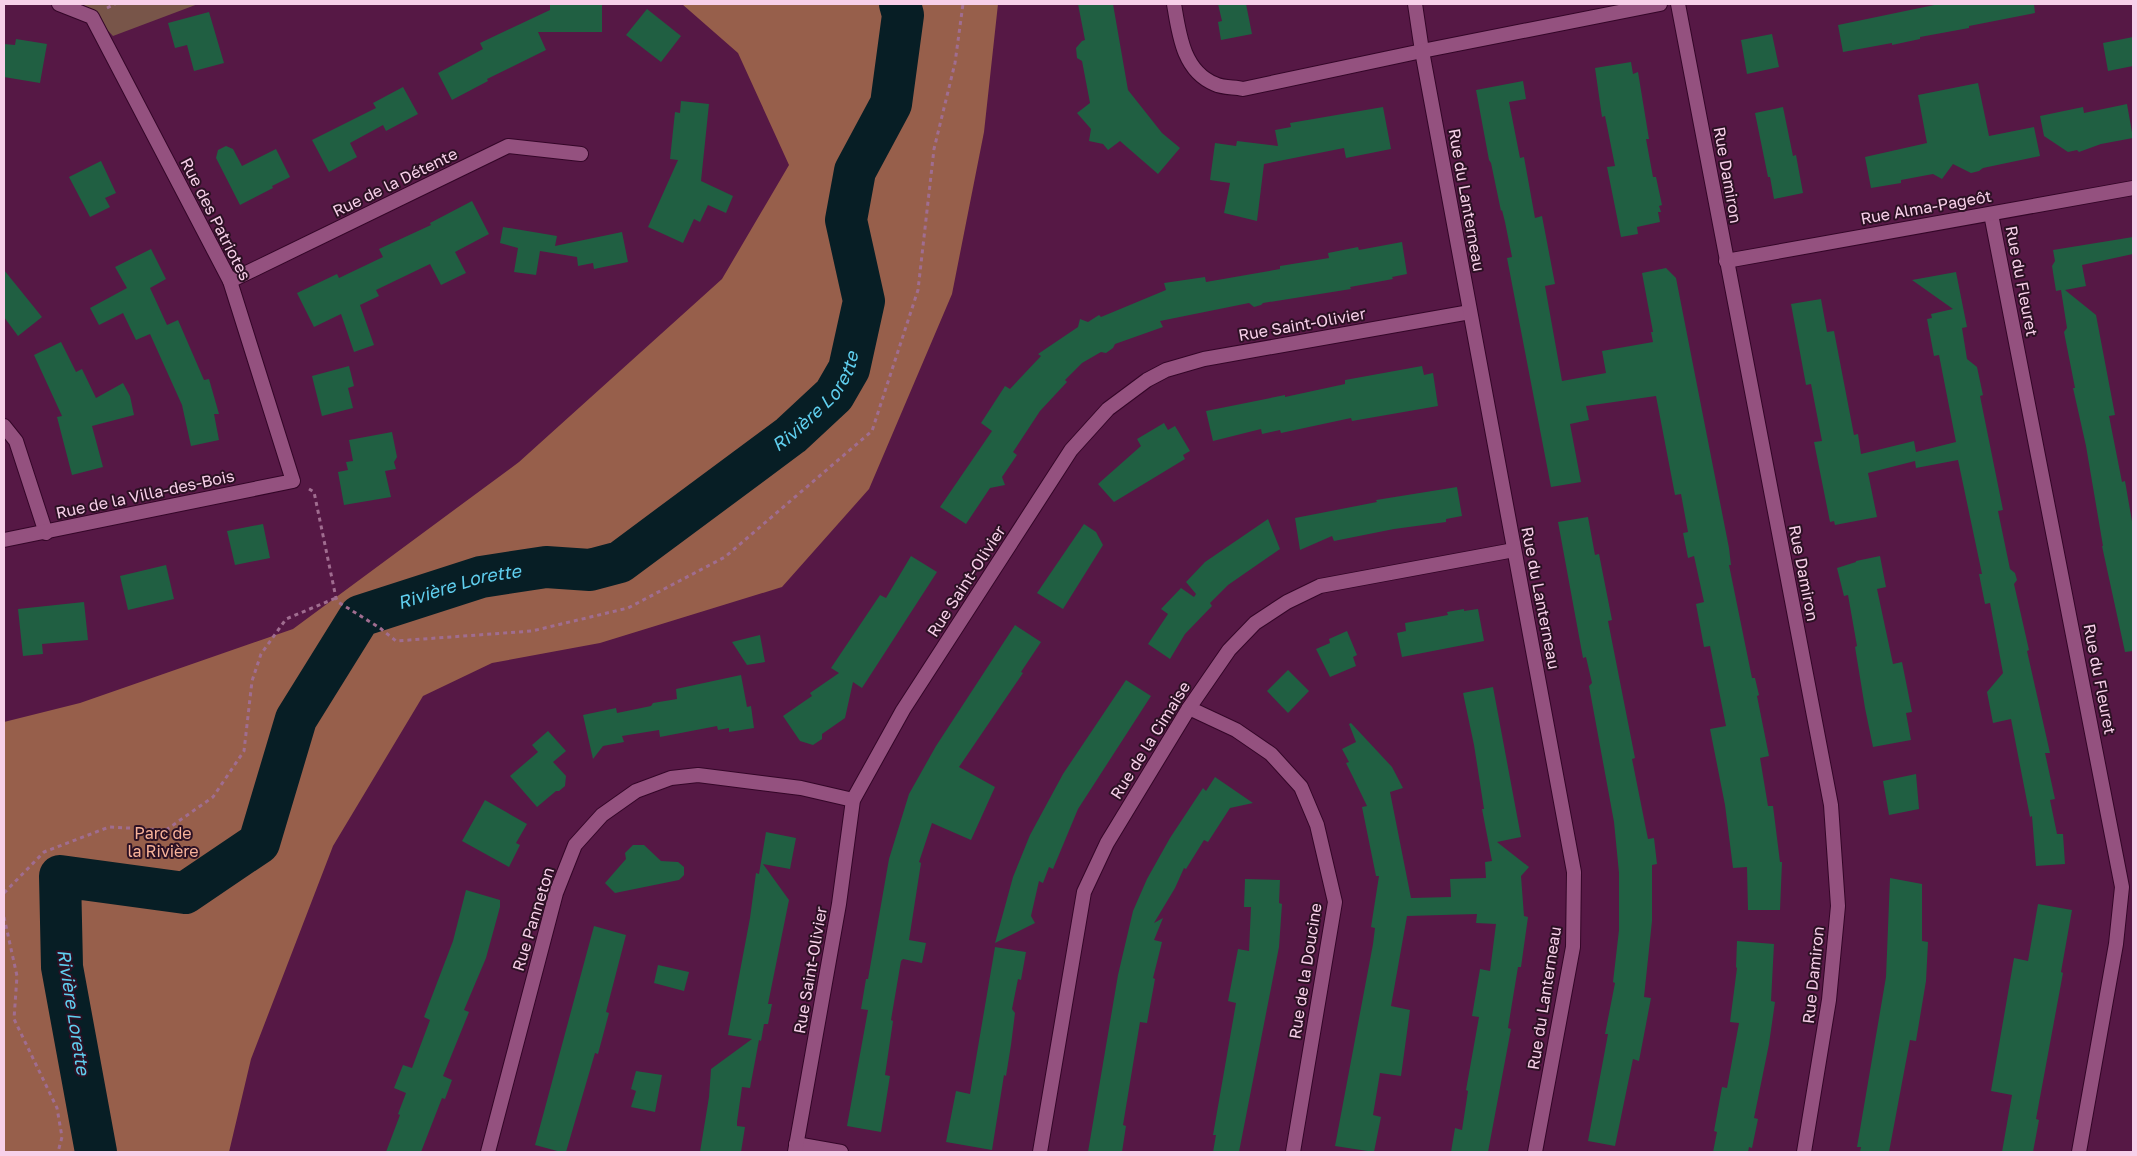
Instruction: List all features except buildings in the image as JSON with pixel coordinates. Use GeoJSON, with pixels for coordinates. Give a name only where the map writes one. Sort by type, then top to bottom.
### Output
{"type":"FeatureCollection","features":[{"type":"Feature","properties":{"kind":"street","name":"Rue des Patriotes"},"geometry":{"type":"LineString","coordinates":[[59,4],[92,17],[230,281],[292,481]]}},
{"type":"Feature","properties":{"kind":"street"},"geometry":{"type":"LineString","coordinates":[[1174,4],[1184,52],[1197,73],[1216,85],[1243,89],[1660,4]]}},
{"type":"Feature","properties":{"kind":"street","name":"Rue du Lanterneau"},"geometry":{"type":"LineString","coordinates":[[1415,4],[1422,51],[1574,872],[1573,947],[1535,1152]]}},
{"type":"Feature","properties":{"kind":"street","name":"Rue Damiron"},"geometry":{"type":"LineString","coordinates":[[1678,4],[1831,805],[1838,906],[1829,1000],[1804,1152]]}},
{"type":"Feature","properties":{"kind":"street","name":"Rue de la Détente"},"geometry":{"type":"LineString","coordinates":[[230,281],[508,146],[581,154]]}},
{"type":"Feature","properties":{"kind":"street","name":"Rue Alma-Pageôt"},"geometry":{"type":"LineString","coordinates":[[1726,261],[2133,188]]}},
{"type":"Feature","properties":{"kind":"street","name":"Rue du Fleuret"},"geometry":{"type":"LineString","coordinates":[[1991,214],[2122,887],[2116,944],[2079,1152]]}},
{"type":"Feature","properties":{"kind":"street","name":"Rue Saint-Olivier"},"geometry":{"type":"LineString","coordinates":[[796,1148],[839,904],[853,800],[903,710],[1071,450],[1108,409],[1147,380],[1166,370],[1204,359],[1470,312]]}},
{"type":"Feature","properties":{"kind":"street"},"geometry":{"type":"LineString","coordinates":[[4,426],[16,441],[46,533]]}},
{"type":"Feature","properties":{"kind":"street","name":"Rue de la Villa-des-Bois"},"geometry":{"type":"LineString","coordinates":[[4,540],[46,533],[292,481]]}},
{"type":"Feature","properties":{"kind":"street","name":"Rue de la Cimaise"},"geometry":{"type":"LineString","coordinates":[[1040,1152],[1084,892],[1107,843],[1190,708],[1229,650],[1255,623],[1287,602],[1320,586],[1514,550]]}},
{"type":"Feature","properties":{"kind":"street","name":"Rue de la Doucine"},"geometry":{"type":"LineString","coordinates":[[1190,708],[1236,730],[1271,754],[1301,787],[1317,825],[1335,902],[1293,1152]]}},
{"type":"Feature","properties":{"kind":"street","name":"Rue Panneton"},"geometry":{"type":"LineString","coordinates":[[488,1152],[556,893],[575,845],[602,815],[636,792],[671,778],[698,776],[801,788],[853,800]]}},
{"type":"Feature","properties":{"kind":"street"},"geometry":{"type":"LineString","coordinates":[[796,1148],[841,1152]]}},
{"type":"Feature","properties":{"kind":"path"},"geometry":{"type":"LineString","coordinates":[[292,481],[314,492],[337,600],[380,628],[396,641],[532,631],[628,608],[725,557],[872,430],[918,290],[934,149],[955,63],[963,4]]}},
{"type":"Feature","properties":{"kind":"path"},"geometry":{"type":"LineString","coordinates":[[4,893],[44,852],[110,827],[166,830],[212,797],[244,752],[252,681],[260,654],[286,619],[337,600]]}},
{"type":"Feature","properties":{"kind":"path"},"geometry":{"type":"LineString","coordinates":[[4,917],[17,976],[14,1019],[57,1108],[62,1137],[58,1152]]}},
{"type":"Feature","properties":{"kind":"shaded area"},"geometry":{"type":"Polygon","coordinates":[[[83,4],[198,4],[113,36],[83,4]]]}},
{"type":"Feature","properties":{"kind":"green space","name":"Parc de la Rivière"},"geometry":{"type":"Polygon","coordinates":[[[682,4],[998,4],[984,132],[952,294],[869,489],[782,587],[600,643],[492,663],[423,696],[333,846],[251,1059],[229,1152],[4,1152],[4,722],[80,703],[293,629],[519,462],[722,279],[789,165],[738,53],[682,4]]]}},
{"type":"Feature","properties":{"kind":"waterway","name":"Rivière Lorette"},"geometry":{"type":"LineString","coordinates":[[96,1152],[62,967],[60,876],[185,893],[259,843],[296,719],[360,616],[481,577],[546,567],[590,570],[620,562],[791,435],[834,395],[849,369],[864,301],[846,220],[855,171],[891,104],[903,15],[900,4]]}}]}
